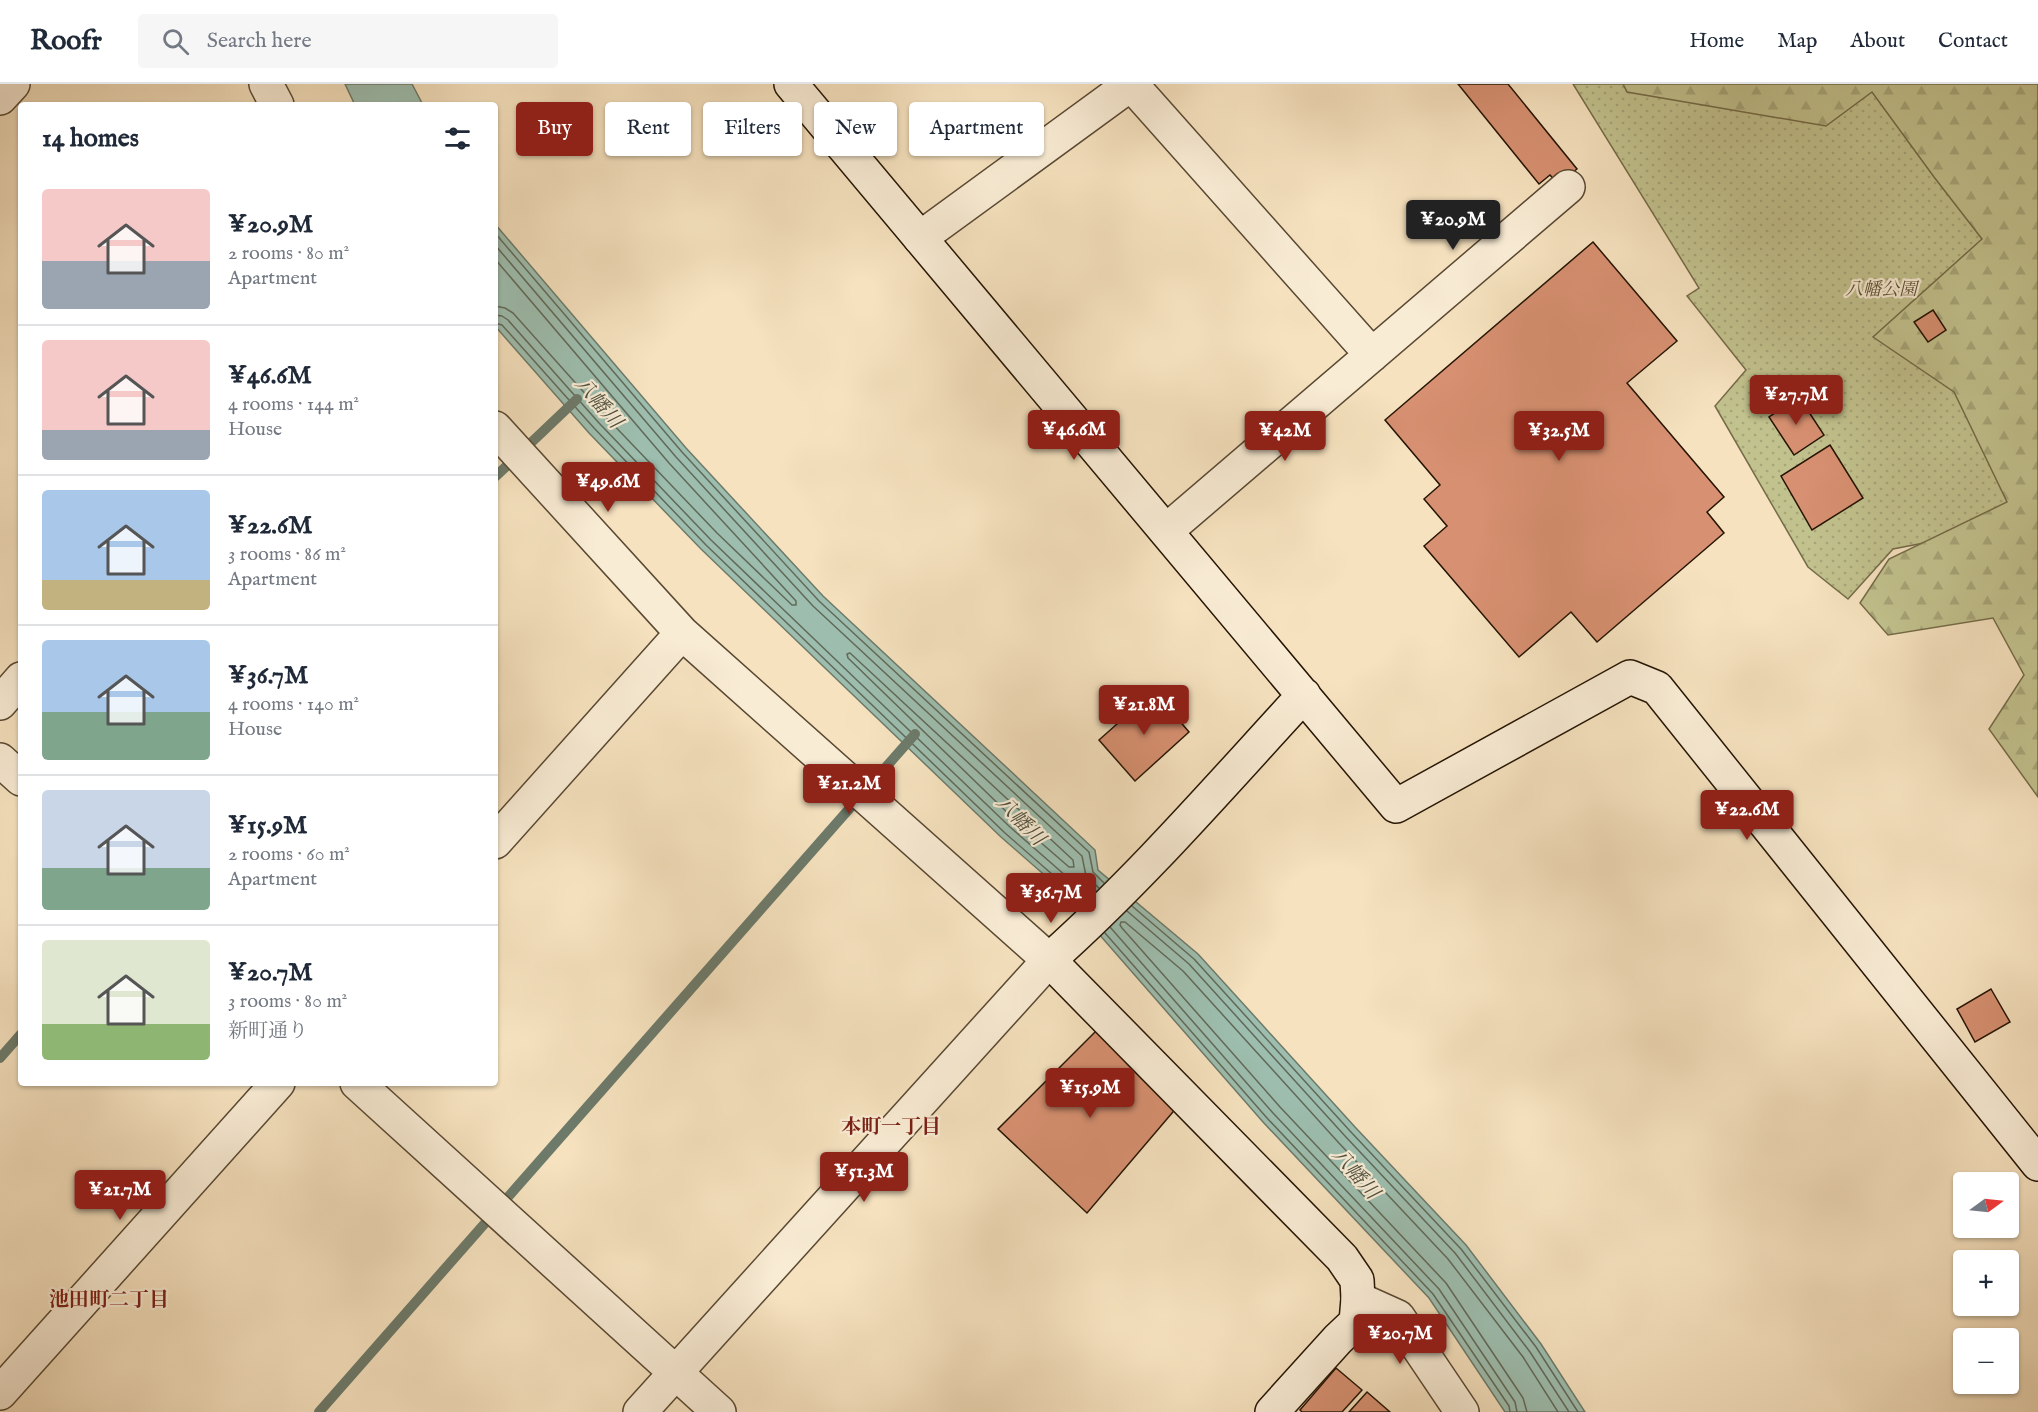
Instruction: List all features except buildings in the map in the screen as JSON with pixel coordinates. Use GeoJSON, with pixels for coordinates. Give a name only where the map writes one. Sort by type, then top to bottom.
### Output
{"type":"FeatureCollection","features":[{"type":"Feature","properties":{"kind":"street"},"geometry":{"type":"LineString","coordinates":[[0,98],[13,84]]}},
{"type":"Feature","properties":{"kind":"street"},"geometry":{"type":"LineString","coordinates":[[266,84],[275,102]]}},
{"type":"Feature","properties":{"kind":"street"},"geometry":{"type":"LineString","coordinates":[[791,84],[1396,806],[1630,677],[1657,688],[2038,1164]]}},
{"type":"Feature","properties":{"kind":"street"},"geometry":{"type":"LineString","coordinates":[[920,238],[1131,84],[1372,355]]}},
{"type":"Feature","properties":{"kind":"street"},"geometry":{"type":"LineString","coordinates":[[1166,531],[1568,187]]}},
{"type":"Feature","properties":{"kind":"street"},"geometry":{"type":"LineString","coordinates":[[498,431],[682,633],[1049,960],[1342,1258],[1357,1280],[1356,1322],[1272,1412]]}},
{"type":"Feature","properties":{"kind":"street"},"geometry":{"type":"LineString","coordinates":[[498,839],[682,633]]}},
{"type":"Feature","properties":{"kind":"street"},"geometry":{"type":"LineString","coordinates":[[0,703],[18,682]]}},
{"type":"Feature","properties":{"kind":"street"},"geometry":{"type":"LineString","coordinates":[[640,1412],[1049,960],[1085,929],[1128,886],[1304,695]]}},
{"type":"Feature","properties":{"kind":"street"},"geometry":{"type":"LineString","coordinates":[[0,760],[18,776]]}},
{"type":"Feature","properties":{"kind":"street"},"geometry":{"type":"LineString","coordinates":[[0,1393],[275,1086]]}},
{"type":"Feature","properties":{"kind":"street"},"geometry":{"type":"LineString","coordinates":[[360,1086],[718,1412]]}},
{"type":"Feature","properties":{"kind":"street"},"geometry":{"type":"LineString","coordinates":[[1358,1299],[1398,1317],[1462,1412]]}},
{"type":"Feature","properties":{"kind":"green space","name":"八幡公園"},"geometry":{"type":"Polygon","coordinates":[[[1573,84],[1915,84],[2015,206],[2038,521],[1893,549],[1848,599],[1808,567],[1715,406],[1746,370],[1687,296],[1699,288],[1573,84]]]}},
{"type":"Feature","properties":{"kind":"green space"},"geometry":{"type":"Polygon","coordinates":[[[1623,84],[2038,84],[2038,797],[1989,729],[2024,675],[1993,618],[1888,635],[1860,603],[1889,559],[2007,502],[1954,392],[1873,337],[1982,239],[1872,92],[1826,126],[1627,92],[1623,84]]]}},
{"type":"Feature","properties":{"kind":"water"},"geometry":{"type":"Polygon","coordinates":[[[345,84],[412,84],[421,102],[354,102],[345,84]]]}},
{"type":"Feature","properties":{"kind":"water","name":"八幡川"},"geometry":{"type":"Polygon","coordinates":[[[498,228],[686,448],[823,596],[1095,850],[1098,870],[1198,954],[1466,1245],[1541,1344],[1585,1412],[1505,1412],[1429,1298],[1263,1122],[1057,886],[1001,837],[701,549],[589,433],[498,329],[498,228]]]}},
{"type":"Feature","properties":{"kind":"waterway","name":"八幡川"},"geometry":{"type":"LineString","coordinates":[[498,474],[577,399]]}},
{"type":"Feature","properties":{"kind":"waterway"},"geometry":{"type":"LineString","coordinates":[[319,1412],[915,734]]}},
{"type":"Feature","properties":{"kind":"waterway"},"geometry":{"type":"LineString","coordinates":[[0,1058],[18,1037]]}},
{"type":"Feature","properties":{"kind":"district","name":"本町一丁目"},"geometry":{"type":"Point","coordinates":[891,1127]}},
{"type":"Feature","properties":{"kind":"district","name":"池田町二丁目"},"geometry":{"type":"Point","coordinates":[109,1300]}}]}
